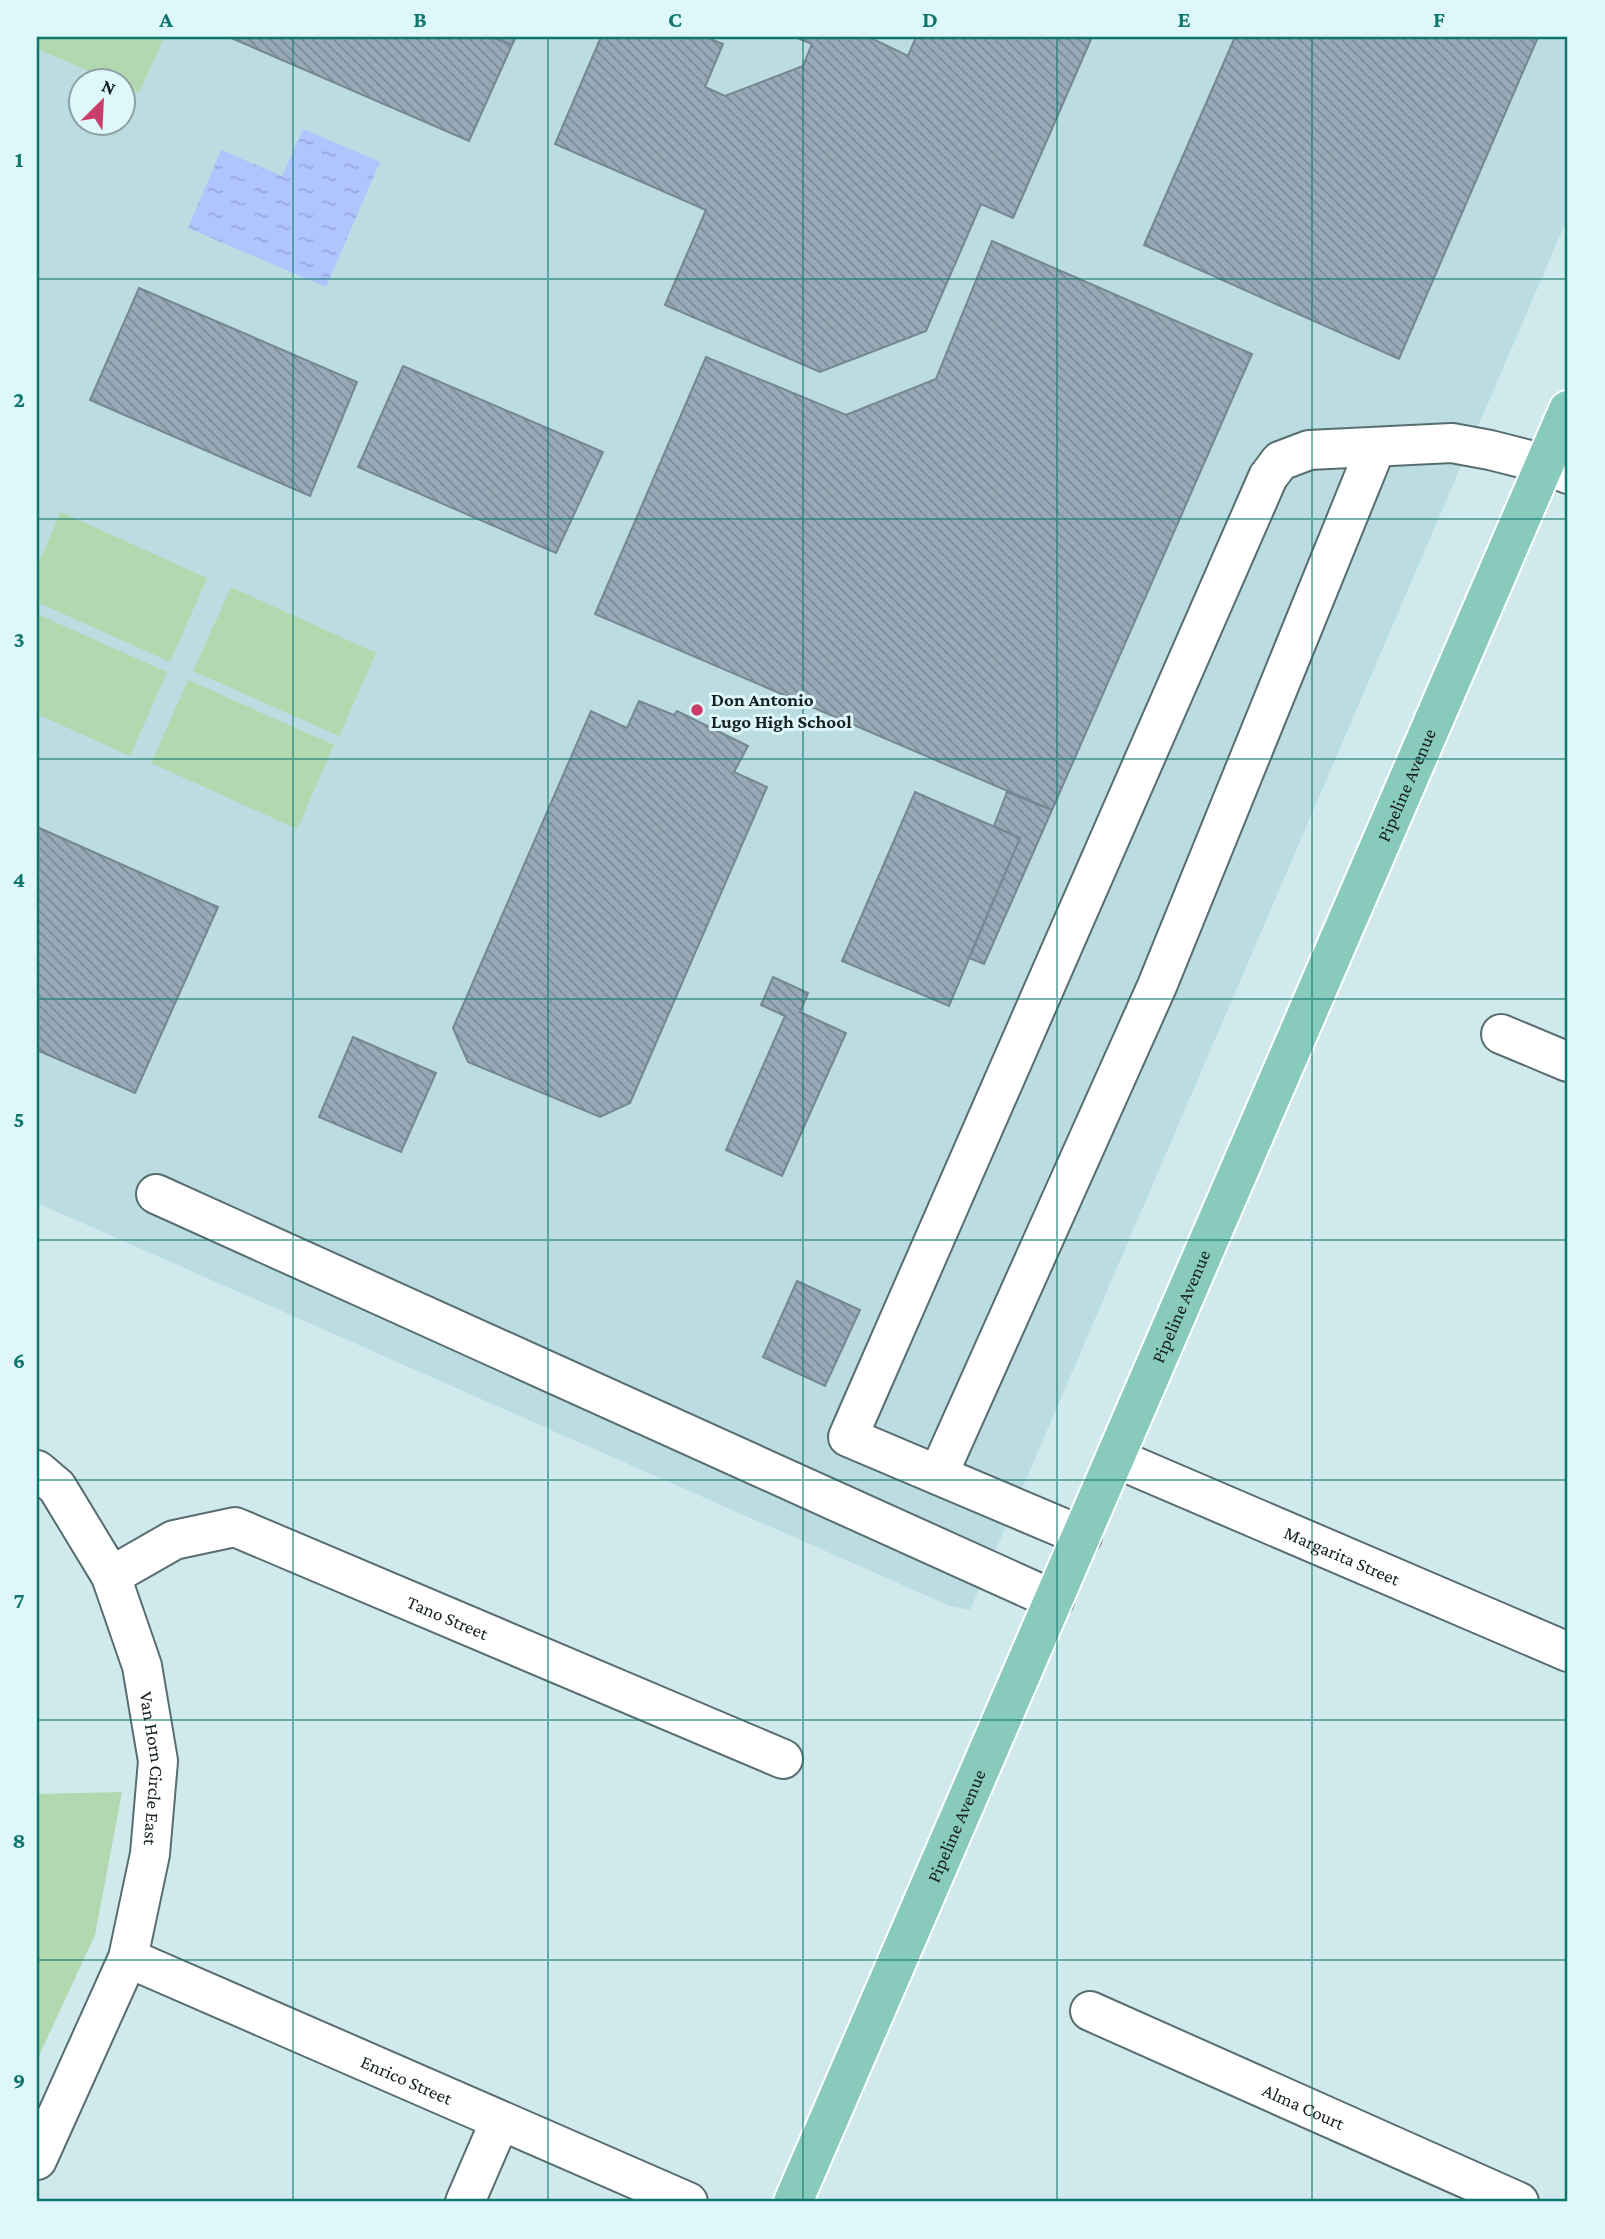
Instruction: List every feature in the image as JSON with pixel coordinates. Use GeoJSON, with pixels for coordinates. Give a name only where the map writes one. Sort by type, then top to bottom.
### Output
{"type":"FeatureCollection","features":[{"type":"Feature","properties":{"kind":"main road","name":"Pipeline Avenue"},"geometry":{"type":"LineString","coordinates":[[793,2202],[1115,1458],[1557,469],[1568,410]]}},
{"type":"Feature","properties":{"kind":"street"},"geometry":{"type":"LineString","coordinates":[[1082,1536],[848,1437],[1268,477],[1280,461],[1309,450],[1452,443],[1490,450],[1557,469]]}},
{"type":"Feature","properties":{"kind":"street"},"geometry":{"type":"LineString","coordinates":[[938,1475],[1157,986],[1376,447]]}},
{"type":"Feature","properties":{"kind":"street"},"geometry":{"type":"LineString","coordinates":[[1501,1034],[1568,1062]]}},
{"type":"Feature","properties":{"kind":"street"},"geometry":{"type":"LineString","coordinates":[[156,1194],[1054,1600]]}},
{"type":"Feature","properties":{"kind":"street","name":"Margarita Street"},"geometry":{"type":"LineString","coordinates":[[1115,1458],[1568,1652]]}},
{"type":"Feature","properties":{"kind":"street","name":"Van Horn Circle East"},"geometry":{"type":"LineString","coordinates":[[37,1470],[57,1488],[111,1576],[142,1666],[158,1762],[150,1854],[128,1958],[37,2160]]}},
{"type":"Feature","properties":{"kind":"street","name":"Tano Street"},"geometry":{"type":"LineString","coordinates":[[111,1576],[174,1540],[235,1527],[783,1759]]}},
{"type":"Feature","properties":{"kind":"street","name":"Enrico Street"},"geometry":{"type":"LineString","coordinates":[[128,1958],[688,2202]]}},
{"type":"Feature","properties":{"kind":"street","name":"Alma Court"},"geometry":{"type":"LineString","coordinates":[[1090,2011],[1519,2202]]}},
{"type":"Feature","properties":{"kind":"street"},"geometry":{"type":"LineString","coordinates":[[465,2202],[500,2121]]}},
{"type":"Feature","properties":{"kind":"shaded area","name":"Don Antonio Lugo High School"},"geometry":{"type":"Polygon","coordinates":[[[37,37],[1568,37],[1568,217],[970,1610],[950,1606],[37,1203],[37,37]]]}},
{"type":"Feature","properties":{"kind":"green space"},"geometry":{"type":"Polygon","coordinates":[[[37,37],[164,37],[139,93],[136,92],[136,66],[77,66],[37,49],[37,37]]]}},
{"type":"Feature","properties":{"kind":"green space"},"geometry":{"type":"Polygon","coordinates":[[[61,512],[207,578],[170,662],[37,602],[37,566],[61,512]]]}},
{"type":"Feature","properties":{"kind":"green space"},"geometry":{"type":"Polygon","coordinates":[[[231,587],[376,653],[339,736],[193,671],[231,587]]]}},
{"type":"Feature","properties":{"kind":"green space"},"geometry":{"type":"Polygon","coordinates":[[[37,614],[167,672],[130,756],[37,714],[37,614]]]}},
{"type":"Feature","properties":{"kind":"green space"},"geometry":{"type":"Polygon","coordinates":[[[188,680],[334,745],[297,829],[151,763],[188,680]]]}},
{"type":"Feature","properties":{"kind":"green space"},"geometry":{"type":"Polygon","coordinates":[[[122,1792],[95,1935],[37,2060],[37,1794],[122,1792]]]}},
{"type":"Feature","properties":{"kind":"water"},"geometry":{"type":"Polygon","coordinates":[[[303,129],[380,162],[326,287],[188,228],[221,150],[282,176],[303,129]]]}},
{"type":"Feature","properties":{"kind":"building"},"geometry":{"type":"Polygon","coordinates":[[[229,37],[492,37],[512,45],[469,141],[229,37]]]}},
{"type":"Feature","properties":{"kind":"building"},"geometry":{"type":"Polygon","coordinates":[[[492,37],[516,37],[512,45],[492,37]]]}},
{"type":"Feature","properties":{"kind":"building"},"geometry":{"type":"Polygon","coordinates":[[[601,37],[706,37],[723,44],[705,87],[725,96],[803,66],[812,44],[795,37],[869,37],[908,56],[916,37],[1092,37],[1013,218],[981,204],[926,331],[820,372],[665,305],[706,210],[555,144],[601,37]]]}},
{"type":"Feature","properties":{"kind":"building"},"geometry":{"type":"Polygon","coordinates":[[[1235,37],[1538,37],[1399,359],[1144,245],[1235,37]]]}},
{"type":"Feature","properties":{"kind":"building"},"geometry":{"type":"Polygon","coordinates":[[[992,241],[1252,354],[1052,810],[595,614],[706,357],[846,415],[936,379],[992,241]]]}},
{"type":"Feature","properties":{"kind":"building"},"geometry":{"type":"Polygon","coordinates":[[[139,288],[357,382],[310,496],[90,400],[139,288]]]}},
{"type":"Feature","properties":{"kind":"building"},"geometry":{"type":"Polygon","coordinates":[[[403,366],[603,452],[556,553],[358,467],[403,366]]]}},
{"type":"Feature","properties":{"kind":"building"},"geometry":{"type":"Polygon","coordinates":[[[639,701],[674,715],[677,711],[748,746],[734,772],[767,787],[630,1103],[600,1117],[468,1062],[453,1028],[591,711],[627,728],[639,701]]]}},
{"type":"Feature","properties":{"kind":"building"},"geometry":{"type":"Polygon","coordinates":[[[915,792],[1020,838],[949,1006],[842,961],[915,792]]]}},
{"type":"Feature","properties":{"kind":"building"},"geometry":{"type":"Polygon","coordinates":[[[1007,792],[1052,810],[984,964],[969,958],[1020,838],[994,826],[1007,792]]]}},
{"type":"Feature","properties":{"kind":"building"},"geometry":{"type":"Polygon","coordinates":[[[37,827],[218,907],[135,1093],[37,1050],[37,827]]]}},
{"type":"Feature","properties":{"kind":"building"},"geometry":{"type":"Polygon","coordinates":[[[773,977],[808,993],[800,1012],[846,1033],[782,1176],[726,1150],[785,1016],[761,1005],[773,977]]]}},
{"type":"Feature","properties":{"kind":"building"},"geometry":{"type":"Polygon","coordinates":[[[353,1037],[436,1073],[401,1152],[319,1117],[353,1037]]]}},
{"type":"Feature","properties":{"kind":"building"},"geometry":{"type":"Polygon","coordinates":[[[797,1281],[860,1310],[825,1386],[763,1357],[797,1281]]]}},
{"type":"Feature","properties":{"kind":"place","name":"Don Antonio Lugo High School"},"geometry":{"type":"Point","coordinates":[697,710]}}]}
